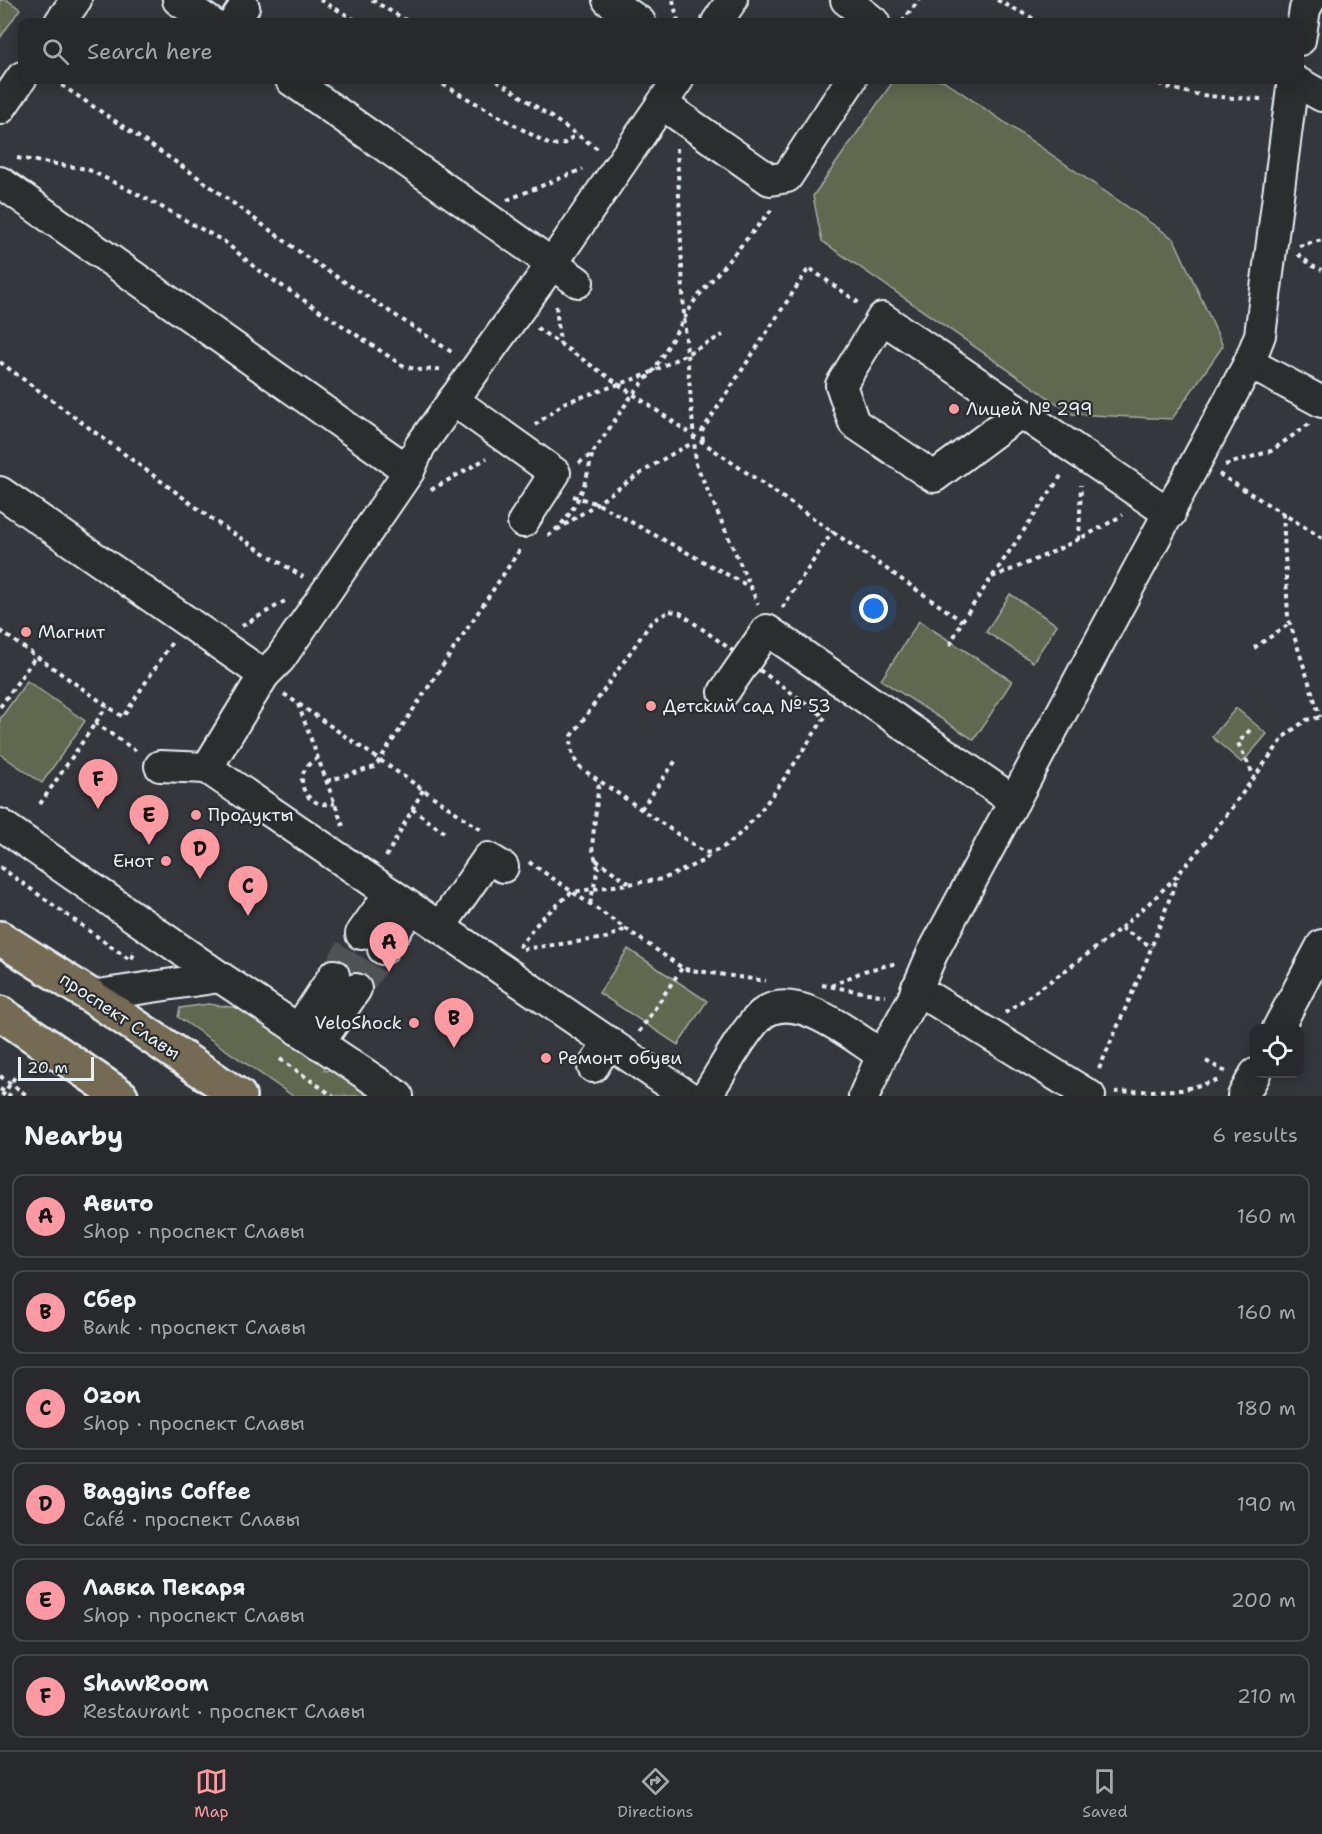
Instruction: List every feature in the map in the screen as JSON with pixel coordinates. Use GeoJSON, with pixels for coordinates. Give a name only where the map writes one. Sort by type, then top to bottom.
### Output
{"type":"FeatureCollection","features":[{"type":"Feature","properties":{"kind":"main road","name":"проспект Славы"},"geometry":{"type":"LineString","coordinates":[[0,938],[92,996],[239,1096]]}},
{"type":"Feature","properties":{"kind":"main road"},"geometry":{"type":"LineString","coordinates":[[0,1013],[121,1096]]}},
{"type":"Feature","properties":{"kind":"street"},"geometry":{"type":"LineString","coordinates":[[63,18],[76,0]]}},
{"type":"Feature","properties":{"kind":"street"},"geometry":{"type":"LineString","coordinates":[[178,0],[204,18]]}},
{"type":"Feature","properties":{"kind":"street"},"geometry":{"type":"LineString","coordinates":[[608,0],[634,18]]}},
{"type":"Feature","properties":{"kind":"street"},"geometry":{"type":"LineString","coordinates":[[720,18],[732,0]]}},
{"type":"Feature","properties":{"kind":"street"},"geometry":{"type":"LineString","coordinates":[[846,0],[869,18]]}},
{"type":"Feature","properties":{"kind":"street"},"geometry":{"type":"LineString","coordinates":[[1301,18],[1302,3]]}},
{"type":"Feature","properties":{"kind":"street"},"geometry":{"type":"LineString","coordinates":[[0,109],[18,83]]}},
{"type":"Feature","properties":{"kind":"street"},"geometry":{"type":"LineString","coordinates":[[297,84],[578,282]]}},
{"type":"Feature","properties":{"kind":"street"},"geometry":{"type":"LineString","coordinates":[[207,768],[264,675],[280,659],[322,589],[417,483],[420,446],[453,400],[471,366],[515,314],[552,264],[614,160],[672,99],[711,153],[770,180],[787,177],[848,84]]}},
{"type":"Feature","properties":{"kind":"street"},"geometry":{"type":"LineString","coordinates":[[864,1096],[932,954],[1014,801],[1158,507],[1204,466],[1260,335],[1292,87],[1322,96]]}},
{"type":"Feature","properties":{"kind":"street"},"geometry":{"type":"LineString","coordinates":[[5,170],[417,483]]}},
{"type":"Feature","properties":{"kind":"street"},"geometry":{"type":"LineString","coordinates":[[1020,413],[934,477],[854,423],[841,386],[882,318],[1158,507]]}},
{"type":"Feature","properties":{"kind":"street"},"geometry":{"type":"LineString","coordinates":[[1249,363],[1287,372],[1317,412]]}},
{"type":"Feature","properties":{"kind":"street"},"geometry":{"type":"LineString","coordinates":[[453,400],[512,442],[551,479],[523,522]]}},
{"type":"Feature","properties":{"kind":"street"},"geometry":{"type":"LineString","coordinates":[[3,482],[186,620],[264,675]]}},
{"type":"Feature","properties":{"kind":"street"},"geometry":{"type":"LineString","coordinates":[[724,692],[767,630],[1014,801]]}},
{"type":"Feature","properties":{"kind":"street"},"geometry":{"type":"LineString","coordinates":[[160,766],[207,768],[440,927],[609,1054],[687,1096]]}},
{"type":"Feature","properties":{"kind":"street"},"geometry":{"type":"LineString","coordinates":[[0,824],[220,977],[398,1096]]}},
{"type":"Feature","properties":{"kind":"street"},"geometry":{"type":"LineString","coordinates":[[440,927],[488,858],[512,862]]}},
{"type":"Feature","properties":{"kind":"street"},"geometry":{"type":"LineString","coordinates":[[372,942],[391,894]]}},
{"type":"Feature","properties":{"kind":"street"},"geometry":{"type":"LineString","coordinates":[[1281,1024],[1322,945]]}},
{"type":"Feature","properties":{"kind":"street"},"geometry":{"type":"LineString","coordinates":[[92,996],[220,977]]}},
{"type":"Feature","properties":{"kind":"street"},"geometry":{"type":"LineString","coordinates":[[308,1037],[345,982]]}},
{"type":"Feature","properties":{"kind":"street"},"geometry":{"type":"LineString","coordinates":[[914,995],[1090,1096]]}},
{"type":"Feature","properties":{"kind":"street"},"geometry":{"type":"LineString","coordinates":[[706,1096],[758,1017],[773,1008],[790,1006],[805,1009],[882,1055]]}},
{"type":"Feature","properties":{"kind":"path"},"geometry":{"type":"LineString","coordinates":[[320,0],[352,18]]}},
{"type":"Feature","properties":{"kind":"path"},"geometry":{"type":"LineString","coordinates":[[372,0],[402,18]]}},
{"type":"Feature","properties":{"kind":"path"},"geometry":{"type":"LineString","coordinates":[[673,0],[677,18]]}},
{"type":"Feature","properties":{"kind":"path"},"geometry":{"type":"LineString","coordinates":[[905,18],[919,0]]}},
{"type":"Feature","properties":{"kind":"path"},"geometry":{"type":"LineString","coordinates":[[996,0],[1032,18]]}},
{"type":"Feature","properties":{"kind":"path"},"geometry":{"type":"LineString","coordinates":[[60,84],[192,173],[308,258],[471,366]]}},
{"type":"Feature","properties":{"kind":"path"},"geometry":{"type":"LineString","coordinates":[[442,84],[549,145],[563,144],[576,134]]}},
{"type":"Feature","properties":{"kind":"path"},"geometry":{"type":"LineString","coordinates":[[503,84],[614,160]]}},
{"type":"Feature","properties":{"kind":"path"},"geometry":{"type":"LineString","coordinates":[[1158,84],[1216,97],[1292,87]]}},
{"type":"Feature","properties":{"kind":"path"},"geometry":{"type":"LineString","coordinates":[[672,99],[684,316],[696,464],[767,630]]}},
{"type":"Feature","properties":{"kind":"path"},"geometry":{"type":"LineString","coordinates":[[481,213],[512,197],[614,160]]}},
{"type":"Feature","properties":{"kind":"path"},"geometry":{"type":"LineString","coordinates":[[5,170],[87,170],[147,198],[225,242],[258,270],[359,334],[402,365],[417,370],[471,366]]}},
{"type":"Feature","properties":{"kind":"path"},"geometry":{"type":"LineString","coordinates":[[551,479],[592,454],[632,395],[654,370],[684,316],[774,206]]}},
{"type":"Feature","properties":{"kind":"path"},"geometry":{"type":"LineString","coordinates":[[1291,248],[1312,266],[1322,270]]}},
{"type":"Feature","properties":{"kind":"path"},"geometry":{"type":"LineString","coordinates":[[703,442],[702,432],[809,268],[882,318]]}},
{"type":"Feature","properties":{"kind":"path"},"geometry":{"type":"LineString","coordinates":[[515,314],[962,621]]}},
{"type":"Feature","properties":{"kind":"path"},"geometry":{"type":"LineString","coordinates":[[417,483],[512,442],[564,403],[618,386],[723,335]]}},
{"type":"Feature","properties":{"kind":"path"},"geometry":{"type":"LineString","coordinates":[[0,362],[223,527],[322,589]]}},
{"type":"Feature","properties":{"kind":"path"},"geometry":{"type":"LineString","coordinates":[[1204,466],[1270,451],[1317,412]]}},
{"type":"Feature","properties":{"kind":"path"},"geometry":{"type":"LineString","coordinates":[[557,530],[598,504],[632,476],[693,443]]}},
{"type":"Feature","properties":{"kind":"path"},"geometry":{"type":"LineString","coordinates":[[1077,452],[1081,484],[1079,540]]}},
{"type":"Feature","properties":{"kind":"path"},"geometry":{"type":"LineString","coordinates":[[950,645],[962,621],[1077,452]]}},
{"type":"Feature","properties":{"kind":"path"},"geometry":{"type":"LineString","coordinates":[[1204,466],[1322,538]]}},
{"type":"Feature","properties":{"kind":"path"},"geometry":{"type":"LineString","coordinates":[[551,479],[750,587]]}},
{"type":"Feature","properties":{"kind":"path"},"geometry":{"type":"LineString","coordinates":[[992,577],[1030,563],[1158,507]]}},
{"type":"Feature","properties":{"kind":"path"},"geometry":{"type":"LineString","coordinates":[[1004,1014],[1104,944],[1179,873],[1286,735],[1306,720],[1321,717],[1289,624],[1283,513]]}},
{"type":"Feature","properties":{"kind":"path"},"geometry":{"type":"LineString","coordinates":[[327,781],[375,767],[532,531],[523,522]]}},
{"type":"Feature","properties":{"kind":"path"},"geometry":{"type":"LineString","coordinates":[[767,630],[833,531]]}},
{"type":"Feature","properties":{"kind":"path"},"geometry":{"type":"LineString","coordinates":[[215,641],[306,590],[322,589]]}},
{"type":"Feature","properties":{"kind":"path"},"geometry":{"type":"LineString","coordinates":[[670,611],[680,613],[825,717],[753,821],[720,850],[711,853],[704,852],[599,781],[576,763],[570,748],[572,736],[652,621],[670,611]]}},
{"type":"Feature","properties":{"kind":"path"},"geometry":{"type":"LineString","coordinates":[[0,631],[123,717],[186,620]]}},
{"type":"Feature","properties":{"kind":"path"},"geometry":{"type":"LineString","coordinates":[[1254,648],[1289,624]]}},
{"type":"Feature","properties":{"kind":"path"},"geometry":{"type":"LineString","coordinates":[[0,707],[36,656]]}},
{"type":"Feature","properties":{"kind":"path"},"geometry":{"type":"LineString","coordinates":[[264,675],[271,685],[492,837]]}},
{"type":"Feature","properties":{"kind":"path"},"geometry":{"type":"LineString","coordinates":[[298,703],[345,832]]}},
{"type":"Feature","properties":{"kind":"path"},"geometry":{"type":"LineString","coordinates":[[40,804],[107,706]]}},
{"type":"Feature","properties":{"kind":"path"},"geometry":{"type":"LineString","coordinates":[[95,723],[160,766]]}},
{"type":"Feature","properties":{"kind":"path"},"geometry":{"type":"LineString","coordinates":[[1250,730],[1238,743],[1254,776]]}},
{"type":"Feature","properties":{"kind":"path"},"geometry":{"type":"LineString","coordinates":[[318,758],[311,762],[302,774],[302,790],[312,802],[327,805],[335,803]]}},
{"type":"Feature","properties":{"kind":"path"},"geometry":{"type":"LineString","coordinates":[[641,809],[677,759]]}},
{"type":"Feature","properties":{"kind":"path"},"geometry":{"type":"LineString","coordinates":[[590,904],[597,878],[596,859],[592,847],[599,781]]}},
{"type":"Feature","properties":{"kind":"path"},"geometry":{"type":"LineString","coordinates":[[391,894],[412,809],[423,790]]}},
{"type":"Feature","properties":{"kind":"path"},"geometry":{"type":"LineString","coordinates":[[412,809],[444,832]]}},
{"type":"Feature","properties":{"kind":"path"},"geometry":{"type":"LineString","coordinates":[[626,929],[606,938],[516,950],[541,919],[572,892],[651,882],[673,875],[705,860],[711,853]]}},
{"type":"Feature","properties":{"kind":"path"},"geometry":{"type":"LineString","coordinates":[[596,859],[630,884]]}},
{"type":"Feature","properties":{"kind":"path"},"geometry":{"type":"LineString","coordinates":[[512,862],[572,892],[682,968],[740,979],[774,981]]}},
{"type":"Feature","properties":{"kind":"path"},"geometry":{"type":"LineString","coordinates":[[0,867],[130,960],[135,953],[126,946]]}},
{"type":"Feature","properties":{"kind":"path"},"geometry":{"type":"LineString","coordinates":[[1100,1068],[1152,947],[1179,873]]}},
{"type":"Feature","properties":{"kind":"path"},"geometry":{"type":"LineString","coordinates":[[1121,928],[1152,947]]}},
{"type":"Feature","properties":{"kind":"path"},"geometry":{"type":"LineString","coordinates":[[830,986],[864,971],[932,954]]}},
{"type":"Feature","properties":{"kind":"path"},"geometry":{"type":"LineString","coordinates":[[609,1054],[682,968]]}},
{"type":"Feature","properties":{"kind":"path"},"geometry":{"type":"LineString","coordinates":[[819,985],[914,995]]}},
{"type":"Feature","properties":{"kind":"path"},"geometry":{"type":"LineString","coordinates":[[280,1059],[333,1096]]}},
{"type":"Feature","properties":{"kind":"path"},"geometry":{"type":"LineString","coordinates":[[2,1096],[17,1074]]}},
{"type":"Feature","properties":{"kind":"path"},"geometry":{"type":"LineString","coordinates":[[0,1076],[28,1096]]}},
{"type":"Feature","properties":{"kind":"path"},"geometry":{"type":"LineString","coordinates":[[1122,1092],[1181,1090],[1242,1083]]}},
{"type":"Feature","properties":{"kind":"path"},"geometry":{"type":"LineString","coordinates":[[0,1089],[11,1096]]}},
{"type":"Feature","properties":{"kind":"green space"},"geometry":{"type":"Polygon","coordinates":[[[0,0],[7,0],[20,9],[0,38],[0,0]]]}},
{"type":"Feature","properties":{"kind":"green space"},"geometry":{"type":"Polygon","coordinates":[[[891,84],[949,84],[1174,239],[1223,346],[1172,419],[1072,414],[822,241],[813,196],[891,84]]]}},
{"type":"Feature","properties":{"kind":"green space"},"geometry":{"type":"Polygon","coordinates":[[[1010,594],[1057,625],[1033,662],[986,632],[1010,594]]]}},
{"type":"Feature","properties":{"kind":"green space"},"geometry":{"type":"Polygon","coordinates":[[[919,621],[1012,681],[974,740],[881,680],[919,621]]]}},
{"type":"Feature","properties":{"kind":"green space"},"geometry":{"type":"Polygon","coordinates":[[[27,681],[85,721],[42,783],[0,754],[0,719],[27,681]]]}},
{"type":"Feature","properties":{"kind":"green space"},"geometry":{"type":"Polygon","coordinates":[[[1236,708],[1267,734],[1242,763],[1212,737],[1236,708]]]}},
{"type":"Feature","properties":{"kind":"green space"},"geometry":{"type":"Polygon","coordinates":[[[628,949],[707,1001],[678,1045],[599,993],[628,949]]]}},
{"type":"Feature","properties":{"kind":"green space"},"geometry":{"type":"Polygon","coordinates":[[[208,1004],[238,1008],[326,1066],[324,1070],[329,1069],[370,1096],[293,1096],[178,1017],[180,1008],[208,1004]]]}},
{"type":"Feature","properties":{"kind":"tunnel"},"geometry":{"type":"LineString","coordinates":[[334,975],[361,934]]}},
{"type":"Feature","properties":{"kind":"tunnel"},"geometry":{"type":"LineString","coordinates":[[356,989],[383,949]]}},
{"type":"Feature","properties":{"kind":"place","name":"Лицей № 299"},"geometry":{"type":"Point","coordinates":[954,409]}},
{"type":"Feature","properties":{"kind":"place","name":"Магнит"},"geometry":{"type":"Point","coordinates":[26,632]}},
{"type":"Feature","properties":{"kind":"place","name":"Детский сад № 53"},"geometry":{"type":"Point","coordinates":[651,706]}},
{"type":"Feature","properties":{"kind":"place","name":"ShawRoom"},"geometry":{"type":"Point","coordinates":[98,809]}},
{"type":"Feature","properties":{"kind":"place","name":"Продукты"},"geometry":{"type":"Point","coordinates":[196,815]}},
{"type":"Feature","properties":{"kind":"place","name":"Лавка Пекаря"},"geometry":{"type":"Point","coordinates":[149,845]}},
{"type":"Feature","properties":{"kind":"place","name":"Енот"},"geometry":{"type":"Point","coordinates":[166,861]}},
{"type":"Feature","properties":{"kind":"place","name":"Baggins Coffee"},"geometry":{"type":"Point","coordinates":[200,879]}},
{"type":"Feature","properties":{"kind":"place","name":"Ozon"},"geometry":{"type":"Point","coordinates":[248,916]}},
{"type":"Feature","properties":{"kind":"place","name":"Авито"},"geometry":{"type":"Point","coordinates":[389,972]}},
{"type":"Feature","properties":{"kind":"place","name":"VeloShock"},"geometry":{"type":"Point","coordinates":[414,1023]}},
{"type":"Feature","properties":{"kind":"place","name":"Сбер"},"geometry":{"type":"Point","coordinates":[454,1048]}},
{"type":"Feature","properties":{"kind":"place","name":"Ремонт обуви"},"geometry":{"type":"Point","coordinates":[546,1058]}}]}
